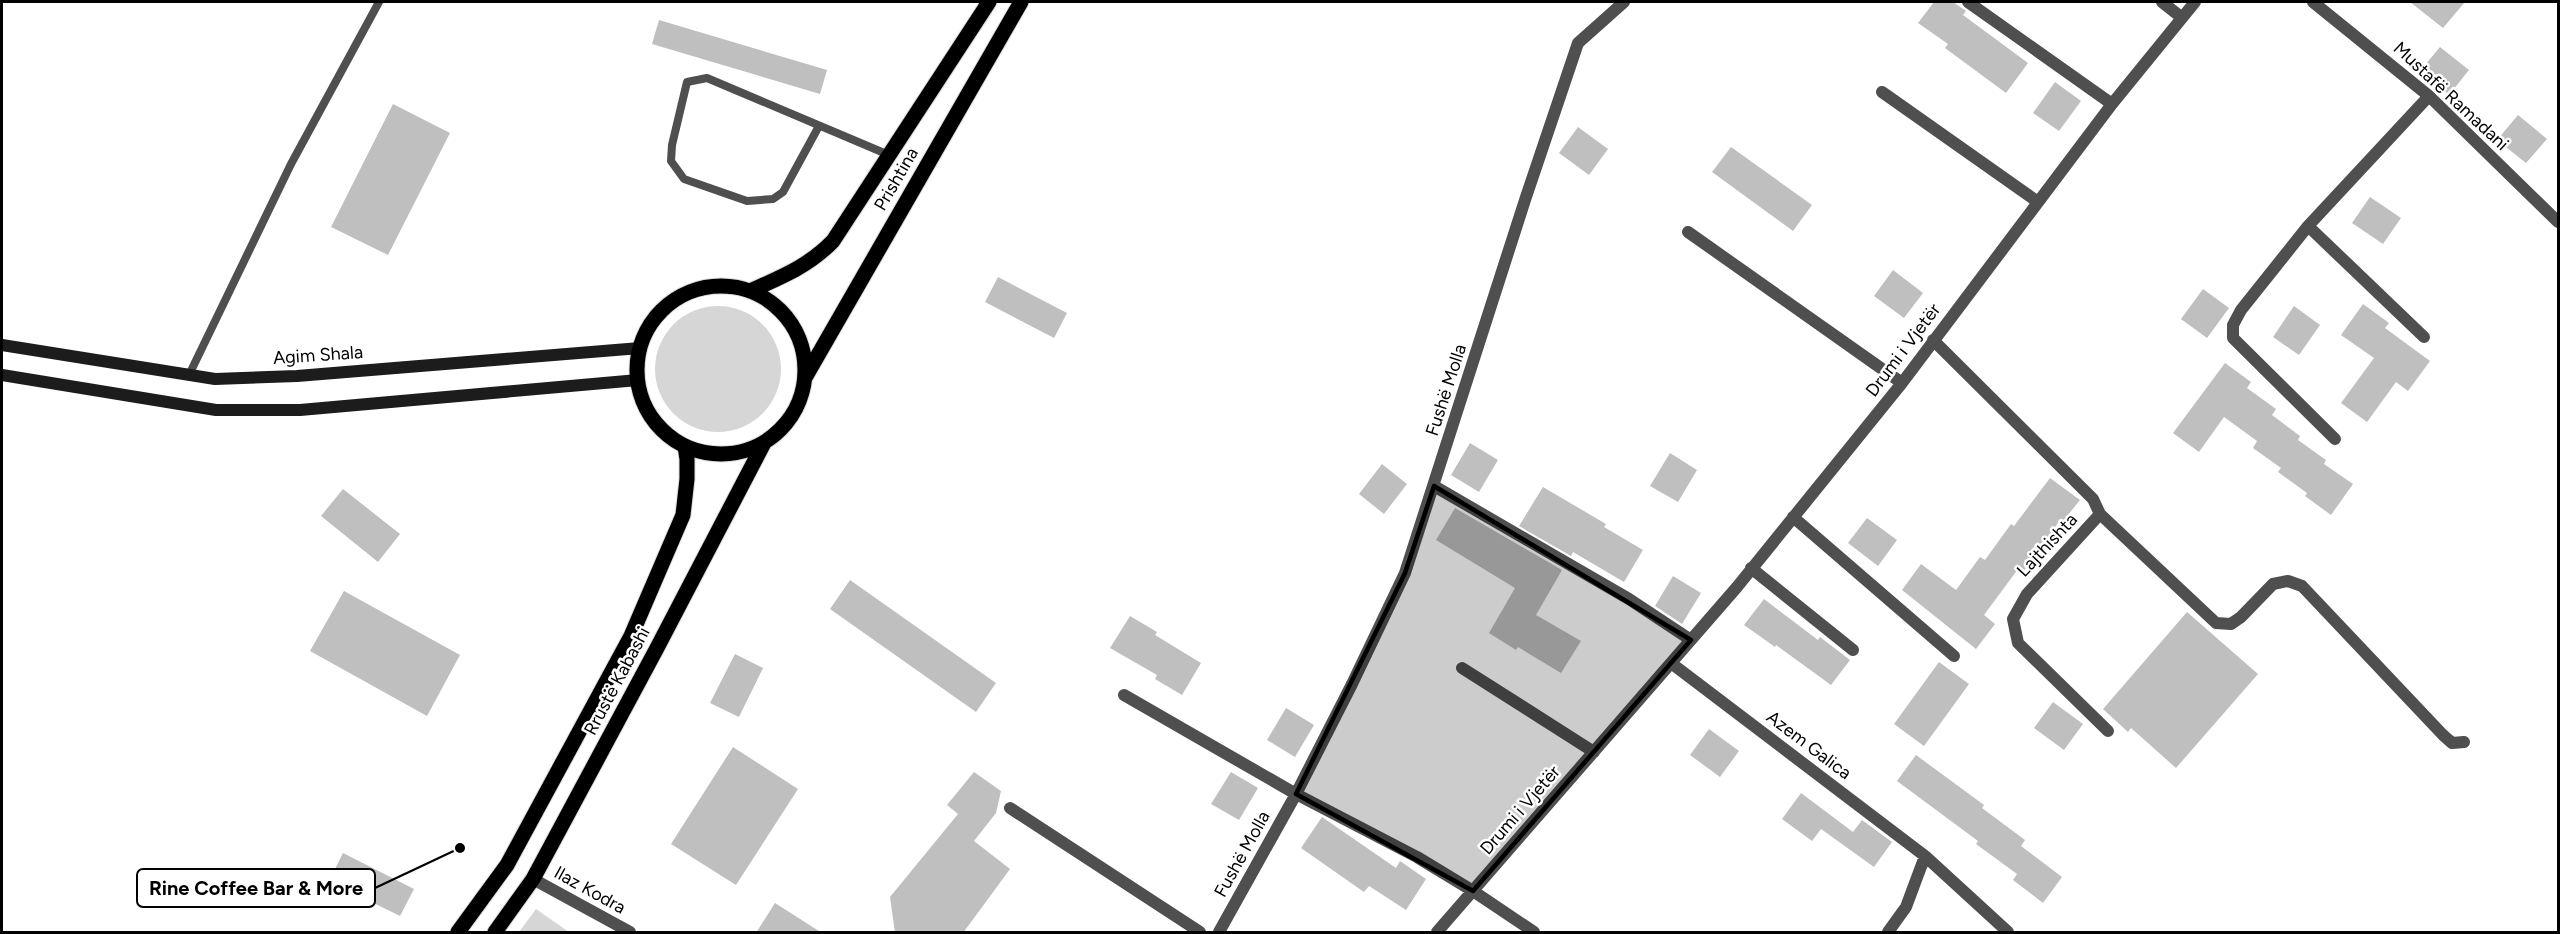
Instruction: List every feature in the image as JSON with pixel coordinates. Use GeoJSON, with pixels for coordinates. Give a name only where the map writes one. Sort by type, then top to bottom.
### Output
{"type":"FeatureCollection","features":[{"type":"Feature","properties":{"kind":"main road","name":"Prishtina"},"geometry":{"type":"LineString","coordinates":[[750,291],[799,269],[819,255],[833,241],[989,2]]}},
{"type":"Feature","properties":{"kind":"main road","name":"Prishtina"},"geometry":{"type":"LineString","coordinates":[[806,376],[803,349],[792,324],[774,304],[750,291],[731,286],[711,286],[692,291],[674,300],[659,313],[647,329],[640,348],[638,380],[643,400],[653,419],[667,434],[684,446],[711,453],[738,453],[764,443],[785,426],[799,403],[806,376],[1021,2]]}},
{"type":"Feature","properties":{"kind":"main road","name":"Agim Shala"},"geometry":{"type":"LineString","coordinates":[[2,345],[215,380],[297,376],[640,348]]}},
{"type":"Feature","properties":{"kind":"main road"},"geometry":{"type":"LineString","coordinates":[[2,375],[216,410],[300,410],[638,380]]}},
{"type":"Feature","properties":{"kind":"main road","name":"Rrustë Kabashi"},"geometry":{"type":"LineString","coordinates":[[495,933],[533,879],[764,443]]}},
{"type":"Feature","properties":{"kind":"main road","name":"Rrustë Kabashi"},"geometry":{"type":"LineString","coordinates":[[458,933],[507,864],[631,636],[683,515],[687,486],[687,459],[684,446]]}},
{"type":"Feature","properties":{"kind":"street","name":"Fushë Molla"},"geometry":{"type":"LineString","coordinates":[[1219,933],[1296,794],[1405,573],[1578,43],[1624,2]]}},
{"type":"Feature","properties":{"kind":"street"},"geometry":{"type":"LineString","coordinates":[[1968,2],[2112,104]]}},
{"type":"Feature","properties":{"kind":"street"},"geometry":{"type":"LineString","coordinates":[[2162,2],[2181,17]]}},
{"type":"Feature","properties":{"kind":"street","name":"Drumi i Vjetër"},"geometry":{"type":"LineString","coordinates":[[1437,933],[1691,640],[1793,517],[1902,383],[2112,104],[2195,2]]}},
{"type":"Feature","properties":{"kind":"street","name":"Mustafë Ramadani"},"geometry":{"type":"LineString","coordinates":[[2313,2],[2429,96],[2559,222]]}},
{"type":"Feature","properties":{"kind":"street"},"geometry":{"type":"LineString","coordinates":[[1882,92],[2038,202]]}},
{"type":"Feature","properties":{"kind":"street"},"geometry":{"type":"LineString","coordinates":[[2335,439],[2233,338],[2233,325],[2241,310],[2308,226],[2429,96]]}},
{"type":"Feature","properties":{"kind":"street"},"geometry":{"type":"LineString","coordinates":[[2308,226],[2424,337]]}},
{"type":"Feature","properties":{"kind":"street"},"geometry":{"type":"LineString","coordinates":[[1688,232],[1902,383]]}},
{"type":"Feature","properties":{"kind":"street","name":"Lajthishta"},"geometry":{"type":"LineString","coordinates":[[1933,340],[2093,499],[2100,514],[2027,594],[2013,620],[2018,643],[2108,731]]}},
{"type":"Feature","properties":{"kind":"street"},"geometry":{"type":"LineString","coordinates":[[1434,486],[1629,599],[1691,640]]}},
{"type":"Feature","properties":{"kind":"street"},"geometry":{"type":"LineString","coordinates":[[2100,514],[2216,623],[2231,624],[2241,617],[2273,584],[2288,581],[2302,586],[2443,735],[2452,743],[2464,742]]}},
{"type":"Feature","properties":{"kind":"street"},"geometry":{"type":"LineString","coordinates":[[1793,517],[1954,656]]}},
{"type":"Feature","properties":{"kind":"street"},"geometry":{"type":"LineString","coordinates":[[1751,568],[1853,650]]}},
{"type":"Feature","properties":{"kind":"street","name":"Azem Galica"},"geometry":{"type":"LineString","coordinates":[[1671,663],[1925,856],[2008,933]]}},
{"type":"Feature","properties":{"kind":"street"},"geometry":{"type":"LineString","coordinates":[[1462,668],[1594,752]]}},
{"type":"Feature","properties":{"kind":"street"},"geometry":{"type":"LineString","coordinates":[[1124,695],[1296,794],[1417,857],[1473,891],[1534,933]]}},
{"type":"Feature","properties":{"kind":"street"},"geometry":{"type":"LineString","coordinates":[[1010,808],[1200,933]]}},
{"type":"Feature","properties":{"kind":"street"},"geometry":{"type":"LineString","coordinates":[[1888,933],[1906,907],[1925,856]]}},
{"type":"Feature","properties":{"kind":"street","name":"Ilaz Kodra"},"geometry":{"type":"LineString","coordinates":[[533,879],[630,933]]}},
{"type":"Feature","properties":{"kind":"lane"},"geometry":{"type":"LineString","coordinates":[[189,375],[291,164],[379,2]]}},
{"type":"Feature","properties":{"kind":"lane"},"geometry":{"type":"LineString","coordinates":[[819,126],[783,192],[773,199],[747,201],[684,179],[671,160],[672,145],[687,82],[707,78],[889,155]]}},
{"type":"Feature","properties":{"kind":"highlighted area"},"geometry":{"type":"Polygon","coordinates":[[[1434,486],[1691,640],[1473,891],[1296,794],[1405,573],[1434,486]]]}},
{"type":"Feature","properties":{"kind":"shaded area"},"geometry":{"type":"Polygon","coordinates":[[[718,306],[742,311],[763,324],[776,345],[781,369],[776,393],[763,414],[742,427],[718,432],[694,427],[673,414],[660,393],[655,369],[660,345],[673,324],[694,311],[718,306]]]}},
{"type":"Feature","properties":{"kind":"shaded area"},"geometry":{"type":"Polygon","coordinates":[[[536,909],[569,932],[519,932],[536,909]]]}},
{"type":"Feature","properties":{"kind":"building"},"geometry":{"type":"Polygon","coordinates":[[[1934,2],[1953,2],[1966,11],[1963,15],[2028,63],[2006,93],[1945,48],[1948,44],[1918,23],[1934,2]]]}},
{"type":"Feature","properties":{"kind":"building"},"geometry":{"type":"Polygon","coordinates":[[[2410,2],[2465,2],[2443,28],[2410,2]]]}},
{"type":"Feature","properties":{"kind":"building"},"geometry":{"type":"Polygon","coordinates":[[[659,20],[827,70],[820,94],[652,44],[659,20]]]}},
{"type":"Feature","properties":{"kind":"building"},"geometry":{"type":"Polygon","coordinates":[[[2440,47],[2469,70],[2449,95],[2420,71],[2440,47]]]}},
{"type":"Feature","properties":{"kind":"building"},"geometry":{"type":"Polygon","coordinates":[[[2055,82],[2081,101],[2059,131],[2033,113],[2055,82]]]}},
{"type":"Feature","properties":{"kind":"building"},"geometry":{"type":"Polygon","coordinates":[[[393,104],[450,133],[388,255],[331,227],[393,104]]]}},
{"type":"Feature","properties":{"kind":"building"},"geometry":{"type":"Polygon","coordinates":[[[2518,115],[2547,139],[2526,163],[2497,140],[2518,115]]]}},
{"type":"Feature","properties":{"kind":"building"},"geometry":{"type":"Polygon","coordinates":[[[1578,127],[1608,149],[1589,175],[1559,153],[1578,127]]]}},
{"type":"Feature","properties":{"kind":"building"},"geometry":{"type":"Polygon","coordinates":[[[1731,147],[1812,205],[1793,231],[1712,172],[1731,147]]]}},
{"type":"Feature","properties":{"kind":"building"},"geometry":{"type":"Polygon","coordinates":[[[2370,197],[2401,218],[2383,244],[2352,223],[2370,197]]]}},
{"type":"Feature","properties":{"kind":"building"},"geometry":{"type":"Polygon","coordinates":[[[1893,270],[1923,293],[1904,318],[1874,296],[1893,270]]]}},
{"type":"Feature","properties":{"kind":"building"},"geometry":{"type":"Polygon","coordinates":[[[998,277],[1067,313],[1054,338],[985,302],[998,277]]]}},
{"type":"Feature","properties":{"kind":"building"},"geometry":{"type":"Polygon","coordinates":[[[2203,289],[2229,308],[2207,338],[2181,319],[2203,289]]]}},
{"type":"Feature","properties":{"kind":"building"},"geometry":{"type":"Polygon","coordinates":[[[2363,304],[2389,323],[2385,328],[2430,361],[2408,391],[2396,382],[2367,422],[2341,403],[2374,358],[2341,335],[2363,304]]]}},
{"type":"Feature","properties":{"kind":"building"},"geometry":{"type":"Polygon","coordinates":[[[2294,306],[2320,325],[2299,355],[2273,337],[2294,306]]]}},
{"type":"Feature","properties":{"kind":"building"},"geometry":{"type":"Polygon","coordinates":[[[2225,363],[2251,382],[2247,388],[2276,409],[2272,415],[2300,436],[2298,440],[2326,460],[2324,464],[2353,484],[2331,515],[2305,496],[2307,493],[2278,472],[2281,468],[2253,448],[2257,441],[2224,417],[2199,452],[2173,433],[2225,363]]]}},
{"type":"Feature","properties":{"kind":"building"},"geometry":{"type":"Polygon","coordinates":[[[1470,443],[1498,460],[1479,492],[1451,475],[1470,443]]]}},
{"type":"Feature","properties":{"kind":"building"},"geometry":{"type":"Polygon","coordinates":[[[1670,453],[1697,470],[1678,502],[1650,486],[1670,453]]]}},
{"type":"Feature","properties":{"kind":"building"},"geometry":{"type":"Polygon","coordinates":[[[1382,464],[1407,484],[1384,514],[1359,494],[1382,464]]]}},
{"type":"Feature","properties":{"kind":"building"},"geometry":{"type":"Polygon","coordinates":[[[2050,478],[2080,500],[2060,525],[2058,523],[2023,572],[2018,569],[1984,615],[1995,624],[1976,649],[1902,590],[1921,564],[1956,590],[1980,557],[1985,560],[2011,524],[2014,526],[2050,478]]]}},
{"type":"Feature","properties":{"kind":"building"},"geometry":{"type":"Polygon","coordinates":[[[1543,487],[1606,524],[1604,527],[1643,550],[1624,582],[1573,552],[1571,556],[1519,526],[1543,487]]]}},
{"type":"Feature","properties":{"kind":"building"},"geometry":{"type":"Polygon","coordinates":[[[343,489],[400,534],[378,562],[321,516],[343,489]]]}},
{"type":"Feature","properties":{"kind":"building"},"geometry":{"type":"Polygon","coordinates":[[[1455,508],[1562,570],[1536,615],[1581,641],[1561,673],[1518,647],[1516,650],[1489,633],[1515,588],[1436,540],[1455,508]]]}},
{"type":"Feature","properties":{"kind":"building"},"geometry":{"type":"Polygon","coordinates":[[[1867,518],[1897,540],[1878,566],[1848,543],[1867,518]]]}},
{"type":"Feature","properties":{"kind":"building"},"geometry":{"type":"Polygon","coordinates":[[[1673,576],[1701,593],[1682,624],[1655,606],[1673,576]]]}},
{"type":"Feature","properties":{"kind":"building"},"geometry":{"type":"Polygon","coordinates":[[[850,580],[996,683],[976,712],[830,609],[850,580]]]}},
{"type":"Feature","properties":{"kind":"building"},"geometry":{"type":"Polygon","coordinates":[[[344,591],[460,655],[427,716],[310,651],[344,591]]]}},
{"type":"Feature","properties":{"kind":"building"},"geometry":{"type":"Polygon","coordinates":[[[1764,599],[1818,640],[1820,637],[1850,660],[1831,685],[1744,625],[1764,599]]]}},
{"type":"Feature","properties":{"kind":"building"},"geometry":{"type":"Polygon","coordinates":[[[2187,612],[2258,674],[2176,768],[2131,728],[2128,732],[2103,709],[2187,612]]]}},
{"type":"Feature","properties":{"kind":"building"},"geometry":{"type":"Polygon","coordinates":[[[1130,616],[1157,632],[1155,635],[1201,663],[1182,695],[1155,679],[1157,675],[1110,648],[1130,616]]]}},
{"type":"Feature","properties":{"kind":"building"},"geometry":{"type":"Polygon","coordinates":[[[735,654],[763,668],[739,717],[710,703],[735,654]]]}},
{"type":"Feature","properties":{"kind":"building"},"geometry":{"type":"Polygon","coordinates":[[[1939,662],[1969,684],[1924,746],[1894,724],[1939,662]]]}},
{"type":"Feature","properties":{"kind":"building"},"geometry":{"type":"Polygon","coordinates":[[[2053,702],[2083,724],[2064,750],[2034,728],[2053,702]]]}},
{"type":"Feature","properties":{"kind":"building"},"geometry":{"type":"Polygon","coordinates":[[[1286,708],[1314,725],[1295,757],[1267,740],[1286,708]]]}},
{"type":"Feature","properties":{"kind":"building"},"geometry":{"type":"Polygon","coordinates":[[[1709,729],[1739,751],[1720,777],[1690,755],[1709,729]]]}},
{"type":"Feature","properties":{"kind":"building"},"geometry":{"type":"Polygon","coordinates":[[[733,747],[798,789],[736,885],[671,844],[733,747]]]}},
{"type":"Feature","properties":{"kind":"building"},"geometry":{"type":"Polygon","coordinates":[[[1916,755],[1984,805],[1982,808],[2025,840],[2021,846],[2062,877],[2043,903],[2013,880],[2017,874],[1976,844],[1978,841],[1897,781],[1916,755]]]}},
{"type":"Feature","properties":{"kind":"building"},"geometry":{"type":"Polygon","coordinates":[[[974,772],[1001,791],[996,813],[974,841],[1010,869],[963,933],[895,933],[890,897],[958,814],[947,805],[974,772]]]}},
{"type":"Feature","properties":{"kind":"building"},"geometry":{"type":"Polygon","coordinates":[[[1231,772],[1258,788],[1239,820],[1211,804],[1231,772]]]}},
{"type":"Feature","properties":{"kind":"building"},"geometry":{"type":"Polygon","coordinates":[[[1801,793],[1853,832],[1862,820],[1892,842],[1874,867],[1821,829],[1812,841],[1782,819],[1801,793]]]}},
{"type":"Feature","properties":{"kind":"building"},"geometry":{"type":"Polygon","coordinates":[[[1322,817],[1396,868],[1400,861],[1426,879],[1406,910],[1369,886],[1364,892],[1301,848],[1322,817]]]}},
{"type":"Feature","properties":{"kind":"building"},"geometry":{"type":"Polygon","coordinates":[[[343,853],[414,889],[400,916],[329,881],[343,853]]]}},
{"type":"Feature","properties":{"kind":"building"},"geometry":{"type":"Polygon","coordinates":[[[775,903],[822,933],[756,933],[775,903]]]}},
{"type":"Feature","properties":{"kind":"place","name":"Rine Coffee Bar & More"},"geometry":{"type":"Point","coordinates":[460,848]}}]}
